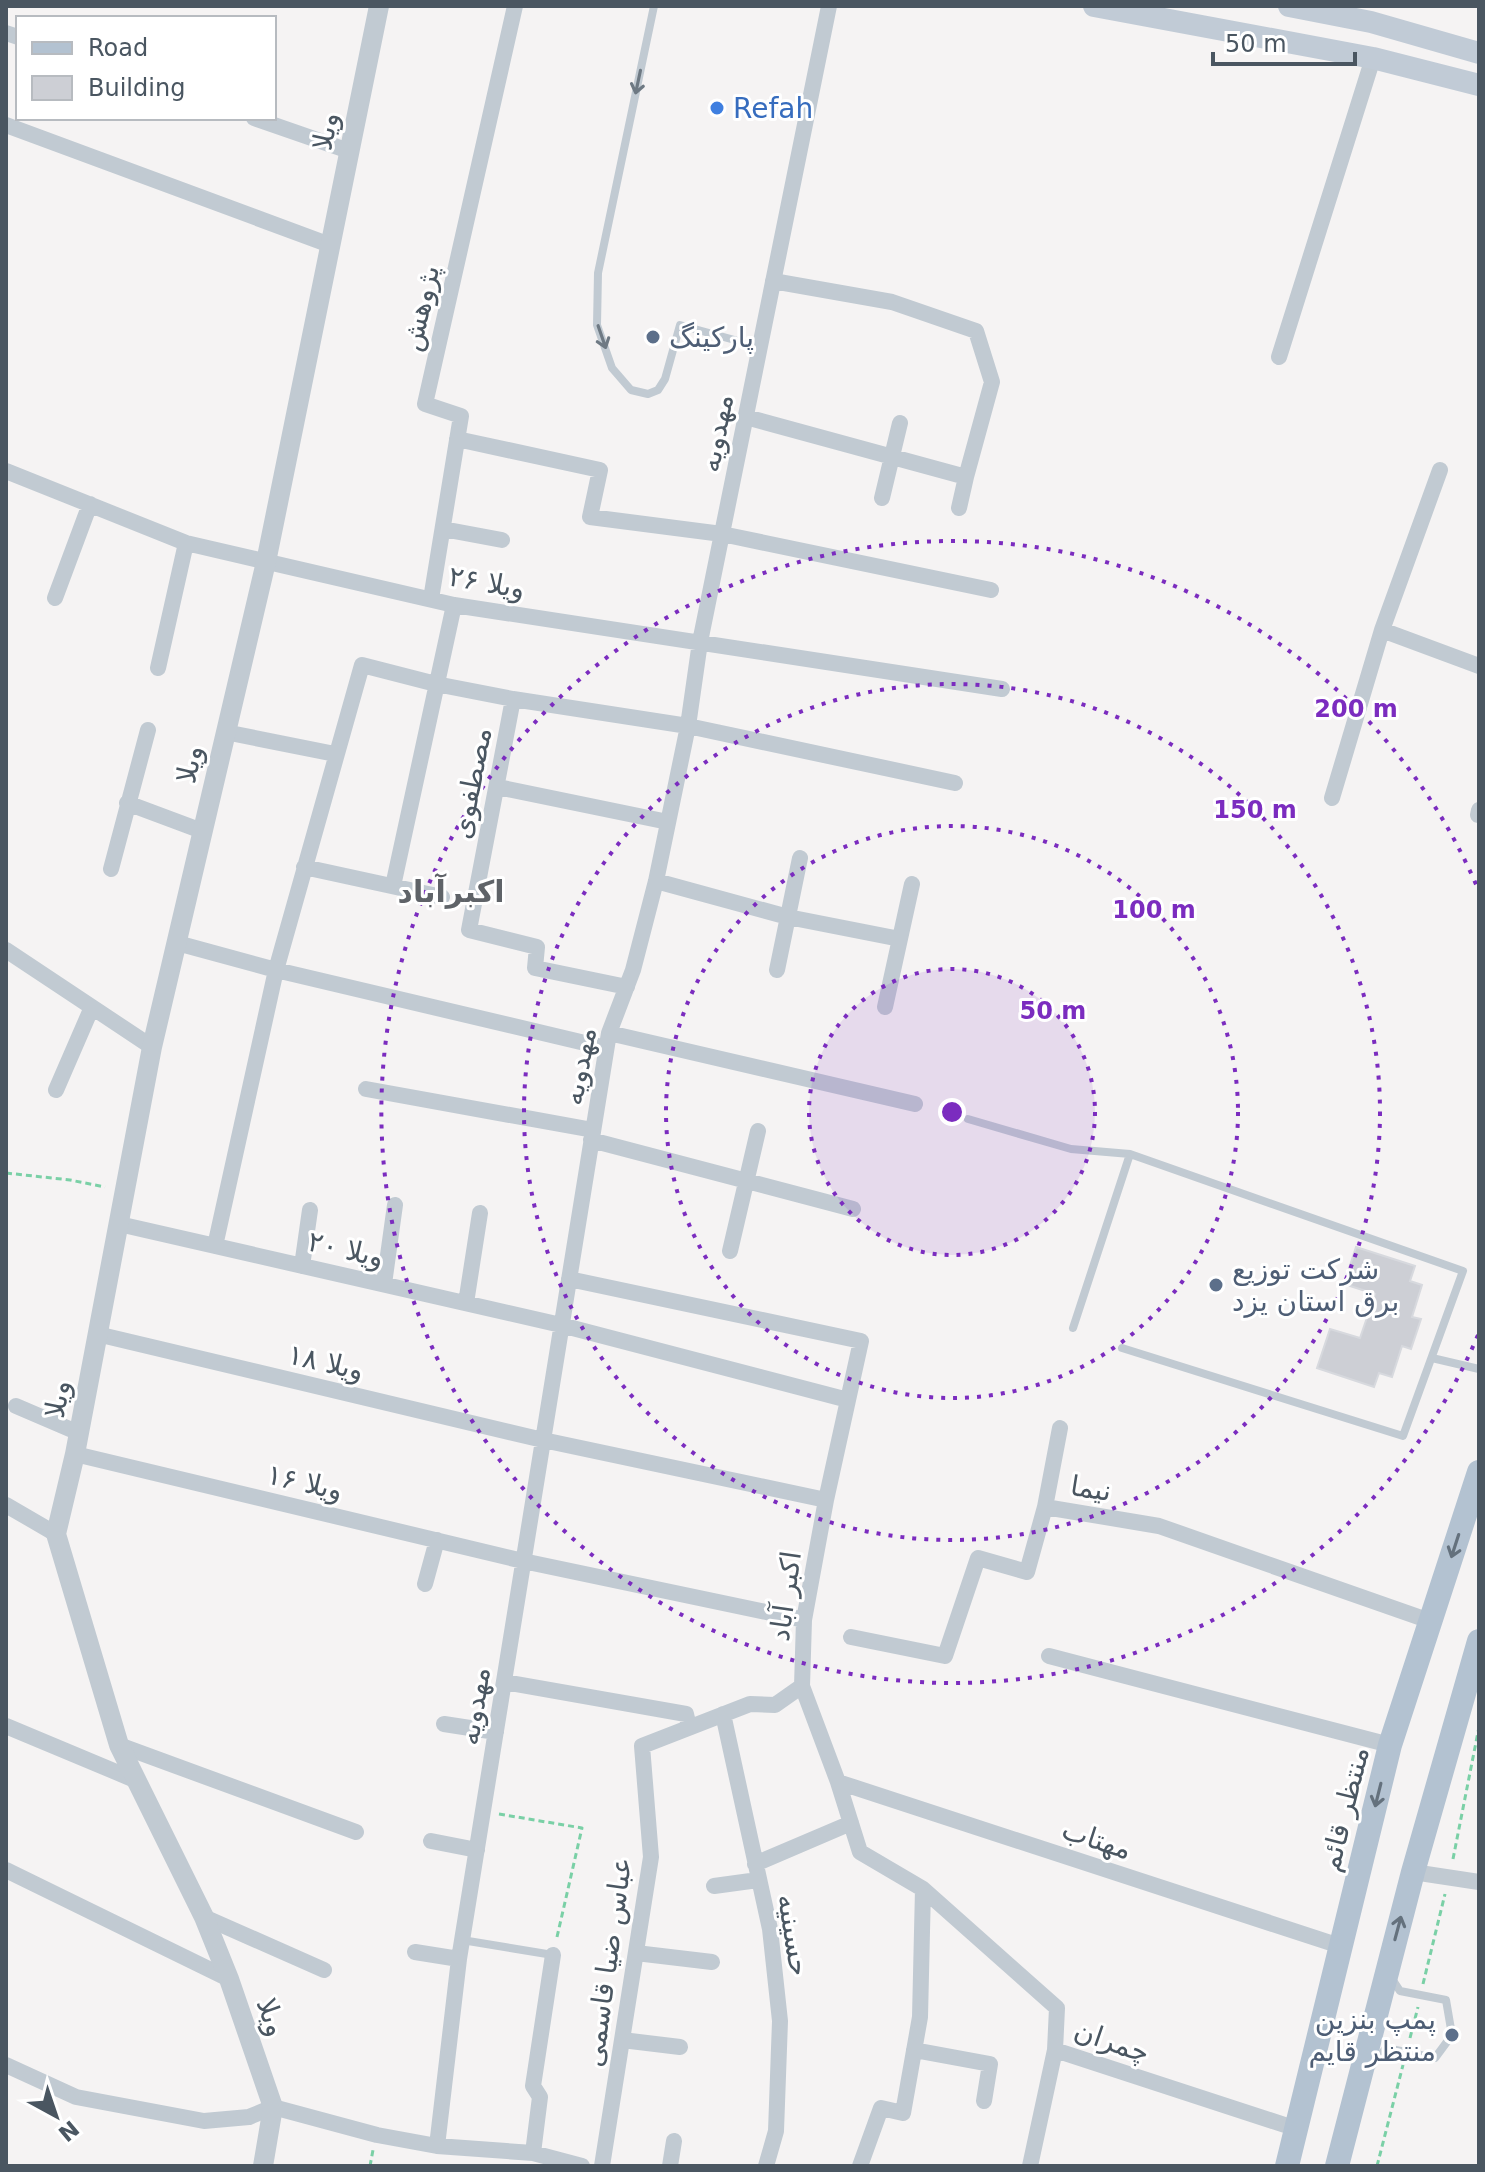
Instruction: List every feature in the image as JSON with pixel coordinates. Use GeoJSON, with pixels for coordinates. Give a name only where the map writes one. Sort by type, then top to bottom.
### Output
{"type":"FeatureCollection","features":[{"type":"Feature","properties":{"kind":"main road"},"geometry":{"type":"LineString","coordinates":[[1094,6],[1373,58],[1479,85]]}},
{"type":"Feature","properties":{"kind":"main road"},"geometry":{"type":"LineString","coordinates":[[1289,6],[1374,14],[1479,53]]}},
{"type":"Feature","properties":{"kind":"main road","name":"منتظر قائم"},"geometry":{"type":"LineString","coordinates":[[1287,2166],[1390,1745],[1479,1472]]}},
{"type":"Feature","properties":{"kind":"main road"},"geometry":{"type":"LineString","coordinates":[[1337,2166],[1413,1872],[1475,1672],[1479,1641]]}},
{"type":"Feature","properties":{"kind":"street","name":"ویلا"},"geometry":{"type":"LineString","coordinates":[[263,2166],[273,2107],[204,1917],[119,1745],[56,1534],[75,1454],[152,1047],[266,562],[379,6]]}},
{"type":"Feature","properties":{"kind":"street","name":"پژوهش"},"geometry":{"type":"LineString","coordinates":[[457,439],[461,416],[425,404],[515,6]]}},
{"type":"Feature","properties":{"kind":"street","name":"مهدویه"},"geometry":{"type":"LineString","coordinates":[[437,2146],[459,1959],[607,1040],[627,987],[656,881],[688,726],[700,642],[829,6]]}},
{"type":"Feature","properties":{"kind":"street"},"geometry":{"type":"LineString","coordinates":[[1279,357],[1314,255],[1373,58]]}},
{"type":"Feature","properties":{"kind":"street"},"geometry":{"type":"LineString","coordinates":[[260,120],[349,151]]}},
{"type":"Feature","properties":{"kind":"street"},"geometry":{"type":"LineString","coordinates":[[6,125],[330,245]]}},
{"type":"Feature","properties":{"kind":"street"},"geometry":{"type":"LineString","coordinates":[[773,281],[892,302],[976,331],[992,382],[959,508]]}},
{"type":"Feature","properties":{"kind":"street"},"geometry":{"type":"LineString","coordinates":[[746,417],[966,477]]}},
{"type":"Feature","properties":{"kind":"street"},"geometry":{"type":"LineString","coordinates":[[882,498],[900,423]]}},
{"type":"Feature","properties":{"kind":"street"},"geometry":{"type":"LineString","coordinates":[[431,599],[457,439],[600,470],[590,517],[722,534],[991,590]]}},
{"type":"Feature","properties":{"kind":"street"},"geometry":{"type":"LineString","coordinates":[[1332,798],[1382,630],[1440,470]]}},
{"type":"Feature","properties":{"kind":"street","name":"ویلا ۲۶"},"geometry":{"type":"LineString","coordinates":[[6,471],[186,543],[454,605],[1002,689]]}},
{"type":"Feature","properties":{"kind":"street"},"geometry":{"type":"LineString","coordinates":[[55,598],[90,504]]}},
{"type":"Feature","properties":{"kind":"street"},"geometry":{"type":"LineString","coordinates":[[443,529],[502,540]]}},
{"type":"Feature","properties":{"kind":"street"},"geometry":{"type":"LineString","coordinates":[[158,668],[186,543]]}},
{"type":"Feature","properties":{"kind":"street"},"geometry":{"type":"LineString","coordinates":[[393,886],[454,605]]}},
{"type":"Feature","properties":{"kind":"street"},"geometry":{"type":"LineString","coordinates":[[1382,630],[1479,666]]}},
{"type":"Feature","properties":{"kind":"street","name":"مصطفوی"},"geometry":{"type":"LineString","coordinates":[[335,754],[362,665],[436,684],[688,726],[955,783]]}},
{"type":"Feature","properties":{"kind":"street","name":"مصطفوی"},"geometry":{"type":"LineString","coordinates":[[513,699],[469,930],[537,947],[535,968],[627,987]]}},
{"type":"Feature","properties":{"kind":"street"},"geometry":{"type":"LineString","coordinates":[[111,869],[148,730]]}},
{"type":"Feature","properties":{"kind":"street"},"geometry":{"type":"LineString","coordinates":[[215,1246],[276,970],[335,754],[225,732]]}},
{"type":"Feature","properties":{"kind":"street"},"geometry":{"type":"LineString","coordinates":[[498,787],[668,822]]}},
{"type":"Feature","properties":{"kind":"street"},"geometry":{"type":"LineString","coordinates":[[127,803],[202,831]]}},
{"type":"Feature","properties":{"kind":"street"},"geometry":{"type":"LineString","coordinates":[[777,970],[800,858]]}},
{"type":"Feature","properties":{"kind":"street"},"geometry":{"type":"LineString","coordinates":[[304,867],[442,897]]}},
{"type":"Feature","properties":{"kind":"street"},"geometry":{"type":"LineString","coordinates":[[656,881],[788,917],[900,939]]}},
{"type":"Feature","properties":{"kind":"street"},"geometry":{"type":"LineString","coordinates":[[885,1007],[912,884]]}},
{"type":"Feature","properties":{"kind":"street"},"geometry":{"type":"LineString","coordinates":[[177,943],[276,970],[915,1104]]}},
{"type":"Feature","properties":{"kind":"street"},"geometry":{"type":"LineString","coordinates":[[6,950],[152,1047]]}},
{"type":"Feature","properties":{"kind":"street"},"geometry":{"type":"LineString","coordinates":[[56,1090],[92,1007]]}},
{"type":"Feature","properties":{"kind":"street"},"geometry":{"type":"LineString","coordinates":[[366,1089],[592,1135],[853,1209]]}},
{"type":"Feature","properties":{"kind":"street"},"geometry":{"type":"LineString","coordinates":[[730,1251],[758,1131]]}},
{"type":"Feature","properties":{"kind":"street"},"geometry":{"type":"LineString","coordinates":[[384,1284],[395,1205]]}},
{"type":"Feature","properties":{"kind":"street"},"geometry":{"type":"LineString","coordinates":[[302,1266],[310,1210]]}},
{"type":"Feature","properties":{"kind":"street"},"geometry":{"type":"LineString","coordinates":[[466,1303],[480,1213]]}},
{"type":"Feature","properties":{"kind":"street","name":"ویلا ۲۰"},"geometry":{"type":"LineString","coordinates":[[119,1224],[561,1325],[848,1400]]}},
{"type":"Feature","properties":{"kind":"street","name":"اکبر آباد"},"geometry":{"type":"LineString","coordinates":[[569,1279],[861,1341],[826,1500],[804,1620],[802,1686],[860,1852]]}},
{"type":"Feature","properties":{"kind":"street","name":"ویلا ۱۸"},"geometry":{"type":"LineString","coordinates":[[97,1334],[543,1440],[826,1500]]}},
{"type":"Feature","properties":{"kind":"street"},"geometry":{"type":"LineString","coordinates":[[16,1406],[79,1433]]}},
{"type":"Feature","properties":{"kind":"street"},"geometry":{"type":"LineString","coordinates":[[1045,1507],[1060,1428]]}},
{"type":"Feature","properties":{"kind":"street","name":"ویلا ۱۶"},"geometry":{"type":"LineString","coordinates":[[75,1454],[523,1561],[804,1620]]}},
{"type":"Feature","properties":{"kind":"street"},"geometry":{"type":"LineString","coordinates":[[6,1505],[56,1534]]}},
{"type":"Feature","properties":{"kind":"street","name":"نیما"},"geometry":{"type":"LineString","coordinates":[[851,1637],[945,1656],[978,1558],[1027,1572],[1045,1507],[1159,1526],[1430,1621]]}},
{"type":"Feature","properties":{"kind":"street"},"geometry":{"type":"LineString","coordinates":[[425,1584],[437,1540]]}},
{"type":"Feature","properties":{"kind":"street"},"geometry":{"type":"LineString","coordinates":[[1049,1656],[1390,1745]]}},
{"type":"Feature","properties":{"kind":"street"},"geometry":{"type":"LineString","coordinates":[[504,1682],[686,1714],[689,1727]]}},
{"type":"Feature","properties":{"kind":"street","name":"عباس ضیا قاسمی"},"geometry":{"type":"LineString","coordinates":[[602,2166],[651,1857],[642,1746],[750,1704],[775,1705],[802,1686]]}},
{"type":"Feature","properties":{"kind":"street","name":"حسینیه"},"geometry":{"type":"LineString","coordinates":[[723,1714],[770,1929],[780,2021],[776,2131],[766,2166]]}},
{"type":"Feature","properties":{"kind":"street"},"geometry":{"type":"LineString","coordinates":[[444,1724],[496,1732]]}},
{"type":"Feature","properties":{"kind":"street"},"geometry":{"type":"LineString","coordinates":[[6,1726],[135,1780]]}},
{"type":"Feature","properties":{"kind":"street"},"geometry":{"type":"LineString","coordinates":[[119,1745],[356,1832]]}},
{"type":"Feature","properties":{"kind":"street","name":"مهتاب"},"geometry":{"type":"LineString","coordinates":[[838,1782],[1340,1946]]}},
{"type":"Feature","properties":{"kind":"street"},"geometry":{"type":"LineString","coordinates":[[714,1886],[756,1872],[851,1823]]}},
{"type":"Feature","properties":{"kind":"street"},"geometry":{"type":"LineString","coordinates":[[431,1841],[477,1850]]}},
{"type":"Feature","properties":{"kind":"street","name":"چمران"},"geometry":{"type":"LineString","coordinates":[[860,1852],[923,1889],[1057,2008],[1055,2050],[1294,2128]]}},
{"type":"Feature","properties":{"kind":"street"},"geometry":{"type":"LineString","coordinates":[[6,1870],[229,1979]]}},
{"type":"Feature","properties":{"kind":"street"},"geometry":{"type":"LineString","coordinates":[[1413,1872],[1479,1882]]}},
{"type":"Feature","properties":{"kind":"street"},"geometry":{"type":"LineString","coordinates":[[860,2166],[881,2108],[903,2113],[920,2017],[923,1889]]}},
{"type":"Feature","properties":{"kind":"street"},"geometry":{"type":"LineString","coordinates":[[204,1917],[324,1970]]}},
{"type":"Feature","properties":{"kind":"street"},"geometry":{"type":"LineString","coordinates":[[415,1952],[459,1959]]}},
{"type":"Feature","properties":{"kind":"street"},"geometry":{"type":"LineString","coordinates":[[636,1953],[712,1962]]}},
{"type":"Feature","properties":{"kind":"street"},"geometry":{"type":"LineString","coordinates":[[533,2153],[540,2097],[533,2086],[553,1955]]}},
{"type":"Feature","properties":{"kind":"street"},"geometry":{"type":"LineString","coordinates":[[622,2040],[680,2047]]}},
{"type":"Feature","properties":{"kind":"street"},"geometry":{"type":"LineString","coordinates":[[914,2050],[990,2064],[984,2101]]}},
{"type":"Feature","properties":{"kind":"street"},"geometry":{"type":"LineString","coordinates":[[1030,2166],[1055,2050]]}},
{"type":"Feature","properties":{"kind":"street"},"geometry":{"type":"LineString","coordinates":[[6,2065],[76,2097],[204,2121],[249,2117],[273,2107],[477,2158],[533,2153],[577,2165]]}},
{"type":"Feature","properties":{"kind":"street"},"geometry":{"type":"LineString","coordinates":[[670,2166],[674,2141]]}},
{"type":"Feature","properties":{"kind":"lane"},"geometry":{"type":"LineString","coordinates":[[654,6],[598,273],[597,325],[612,368],[631,390],[648,394],[658,390],[665,379],[680,325],[760,347]]}},
{"type":"Feature","properties":{"kind":"lane"},"geometry":{"type":"LineString","coordinates":[[968,1119],[1071,1149],[1130,1154],[1463,1271],[1403,1436],[1122,1348]]}},
{"type":"Feature","properties":{"kind":"lane"},"geometry":{"type":"LineString","coordinates":[[1073,1328],[1130,1154]]}},
{"type":"Feature","properties":{"kind":"lane"},"geometry":{"type":"LineString","coordinates":[[1432,1358],[1479,1369]]}},
{"type":"Feature","properties":{"kind":"lane"},"geometry":{"type":"LineString","coordinates":[[462,1940],[553,1955]]}},
{"type":"Feature","properties":{"kind":"lane"},"geometry":{"type":"LineString","coordinates":[[1359,2082],[1386,2048],[1435,2058],[1452,2035],[1446,2000],[1400,1991],[1387,1971]]}},
{"type":"Feature","properties":{"kind":"path"},"geometry":{"type":"LineString","coordinates":[[6,1173],[70,1180],[125,1191]]}},
{"type":"Feature","properties":{"kind":"path"},"geometry":{"type":"LineString","coordinates":[[1410,2037],[1449,1879],[1479,1727]]}},
{"type":"Feature","properties":{"kind":"path"},"geometry":{"type":"LineString","coordinates":[[483,1812],[582,1828],[553,1955]]}},
{"type":"Feature","properties":{"kind":"path"},"geometry":{"type":"LineString","coordinates":[[1377,2166],[1403,2066]]}},
{"type":"Feature","properties":{"kind":"building"},"geometry":{"type":"Polygon","coordinates":[[[1356,1247],[1415,1266],[1410,1281],[1422,1285],[1412,1317],[1421,1319],[1411,1349],[1402,1346],[1392,1377],[1379,1373],[1374,1387],[1317,1368],[1330,1329],[1360,1338],[1375,1294],[1344,1284],[1356,1247]]]}},
{"type":"Feature","properties":{"kind":"place","name":"Refah"},"geometry":{"type":"Point","coordinates":[717,108]}},
{"type":"Feature","properties":{"kind":"place","name":"پارکینگ"},"geometry":{"type":"Point","coordinates":[653,337]}},
{"type":"Feature","properties":{"kind":"place","name":"شرکت توزیع برق استان یزد"},"geometry":{"type":"Point","coordinates":[1216,1285]}},
{"type":"Feature","properties":{"kind":"place","name":"پمپ بنزین منتظر قایم"},"geometry":{"type":"Point","coordinates":[1452,2035]}},
{"type":"Feature","properties":{"kind":"district","name":"اکبرآباد"},"geometry":{"type":"Point","coordinates":[451,892]}}]}
